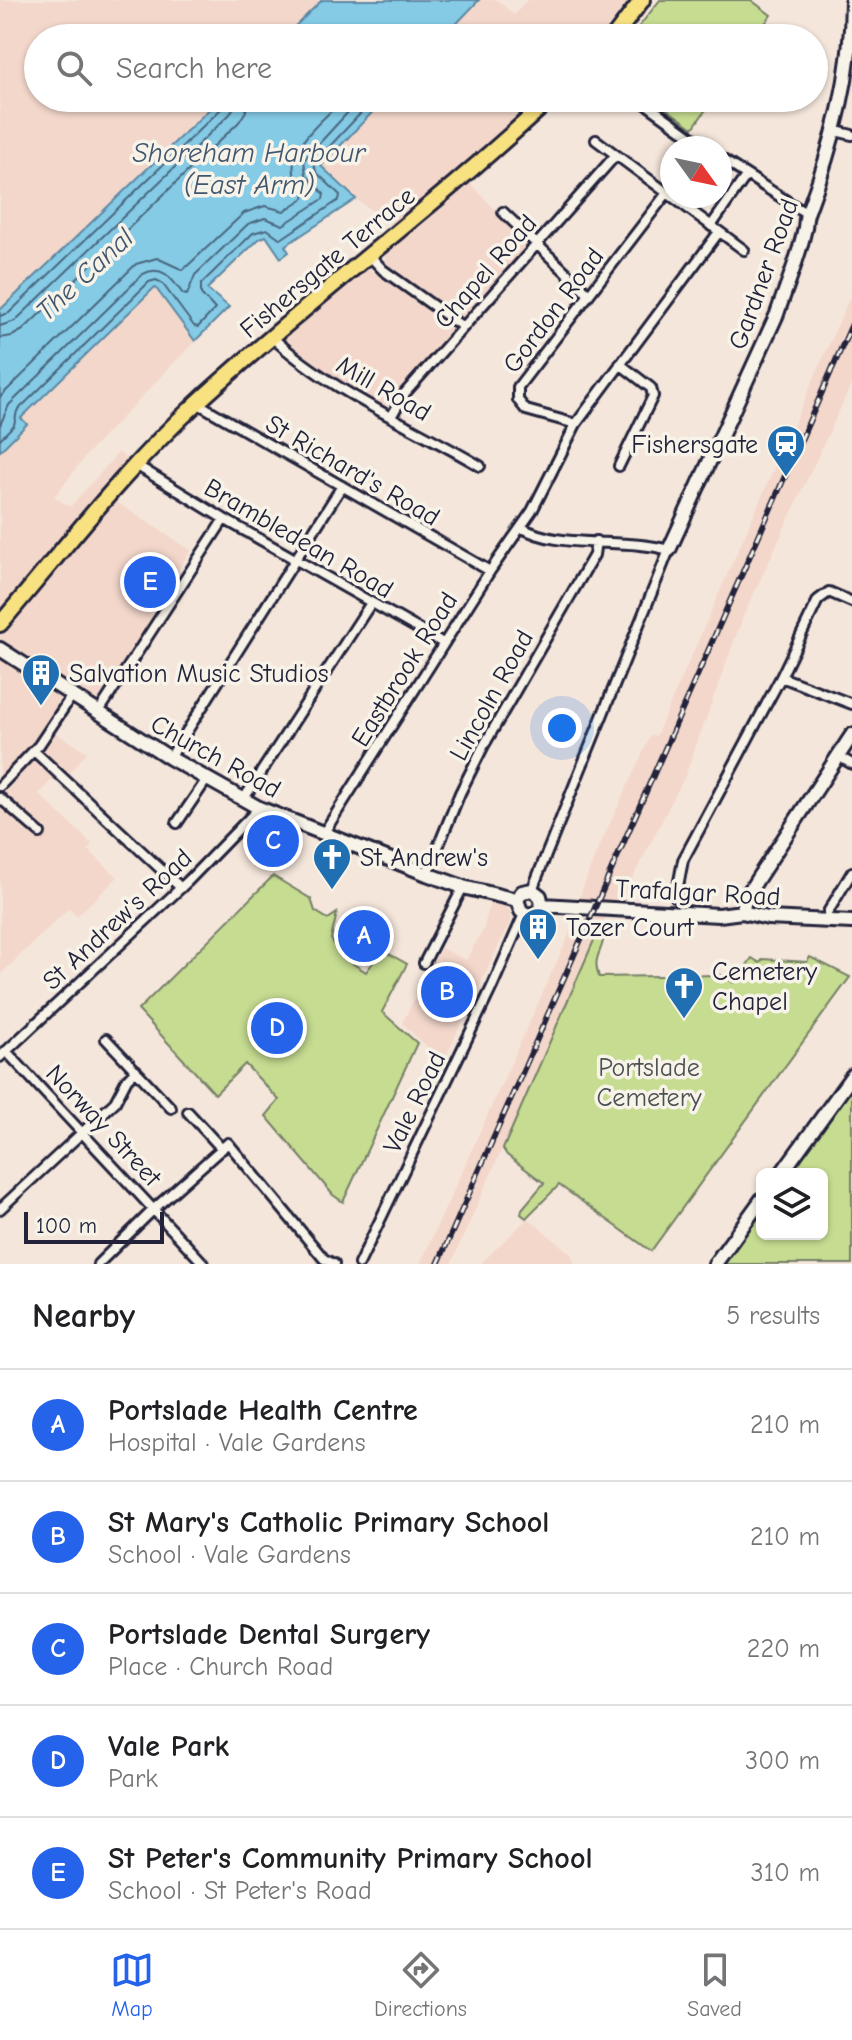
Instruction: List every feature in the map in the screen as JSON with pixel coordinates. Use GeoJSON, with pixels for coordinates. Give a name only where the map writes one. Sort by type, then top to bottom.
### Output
{"type":"FeatureCollection","features":[{"type":"Feature","properties":{"kind":"main road"},"geometry":{"type":"LineString","coordinates":[[624,24],[642,0]]}},
{"type":"Feature","properties":{"kind":"main road","name":"Gardner Road"},"geometry":{"type":"LineString","coordinates":[[669,550],[777,314],[836,131],[846,83],[852,0]]}},
{"type":"Feature","properties":{"kind":"main road","name":"Fishersgate Terrace"},"geometry":{"type":"LineString","coordinates":[[0,624],[136,465],[197,403],[470,173],[536,112]]}},
{"type":"Feature","properties":{"kind":"main road","name":"Church Road"},"geometry":{"type":"LineString","coordinates":[[0,649],[170,758],[259,808],[463,887],[517,900]]}},
{"type":"Feature","properties":{"kind":"main road"},"geometry":{"type":"LineString","coordinates":[[742,912],[746,897],[852,735]]}},
{"type":"Feature","properties":{"kind":"main road"},"geometry":{"type":"LineString","coordinates":[[532,890],[540,896],[542,905],[534,914],[524,914],[518,908],[517,900],[522,892],[532,890]]}},
{"type":"Feature","properties":{"kind":"main road","name":"Trafalgar Road"},"geometry":{"type":"LineString","coordinates":[[542,905],[719,915],[742,912],[768,918],[852,922]]}},
{"type":"Feature","properties":{"kind":"main road"},"geometry":{"type":"LineString","coordinates":[[785,1168],[852,1076]]}},
{"type":"Feature","properties":{"kind":"main road"},"geometry":{"type":"LineString","coordinates":[[715,1264],[756,1207]]}},
{"type":"Feature","properties":{"kind":"street"},"geometry":{"type":"LineString","coordinates":[[657,112],[690,136]]}},
{"type":"Feature","properties":{"kind":"street"},"geometry":{"type":"LineString","coordinates":[[836,131],[852,135]]}},
{"type":"Feature","properties":{"kind":"street"},"geometry":{"type":"LineString","coordinates":[[596,140],[660,188]]}},
{"type":"Feature","properties":{"kind":"street","name":"Chapel Road"},"geometry":{"type":"LineString","coordinates":[[391,417],[405,393],[615,156]]}},
{"type":"Feature","properties":{"kind":"street"},"geometry":{"type":"LineString","coordinates":[[732,166],[807,214]]}},
{"type":"Feature","properties":{"kind":"street","name":"Eastbrook Road"},"geometry":{"type":"LineString","coordinates":[[323,834],[443,643],[542,494],[576,424],[715,229],[746,176]]}},
{"type":"Feature","properties":{"kind":"street","name":"Gordon Road"},"geometry":{"type":"LineString","coordinates":[[576,424],[526,410],[519,404],[517,391],[660,202]]}},
{"type":"Feature","properties":{"kind":"street"},"geometry":{"type":"LineString","coordinates":[[687,208],[744,250]]}},
{"type":"Feature","properties":{"kind":"street"},"geometry":{"type":"LineString","coordinates":[[503,212],[589,294]]}},
{"type":"Feature","properties":{"kind":"street"},"geometry":{"type":"LineString","coordinates":[[370,256],[383,270],[463,327]]}},
{"type":"Feature","properties":{"kind":"street","name":"Mill Road"},"geometry":{"type":"LineString","coordinates":[[272,337],[292,356],[391,417],[480,466]]}},
{"type":"Feature","properties":{"kind":"street"},"geometry":{"type":"LineString","coordinates":[[619,466],[653,396],[651,388],[620,364]]}},
{"type":"Feature","properties":{"kind":"street","name":"St Richard's Road"},"geometry":{"type":"LineString","coordinates":[[197,403],[490,571]]}},
{"type":"Feature","properties":{"kind":"street","name":"Brambledean Road"},"geometry":{"type":"LineString","coordinates":[[136,465],[224,519],[443,643]]}},
{"type":"Feature","properties":{"kind":"street"},"geometry":{"type":"LineString","coordinates":[[170,758],[342,486]]}},
{"type":"Feature","properties":{"kind":"street"},"geometry":{"type":"LineString","coordinates":[[98,713],[224,519]]}},
{"type":"Feature","properties":{"kind":"street"},"geometry":{"type":"LineString","coordinates":[[521,527],[549,538],[631,543],[669,550],[532,890]]}},
{"type":"Feature","properties":{"kind":"street","name":"Lincoln Road"},"geometry":{"type":"LineString","coordinates":[[427,874],[465,781],[594,555],[596,541]]}},
{"type":"Feature","properties":{"kind":"street"},"geometry":{"type":"LineString","coordinates":[[676,897],[683,860],[781,677],[818,600],[829,592],[852,602]]}},
{"type":"Feature","properties":{"kind":"street"},"geometry":{"type":"LineString","coordinates":[[243,800],[371,603]]}},
{"type":"Feature","properties":{"kind":"street"},"geometry":{"type":"LineString","coordinates":[[781,677],[852,704]]}},
{"type":"Feature","properties":{"kind":"street"},"geometry":{"type":"LineString","coordinates":[[0,786],[34,751],[71,697]]}},
{"type":"Feature","properties":{"kind":"street"},"geometry":{"type":"LineString","coordinates":[[34,751],[181,888]]}},
{"type":"Feature","properties":{"kind":"street"},"geometry":{"type":"LineString","coordinates":[[838,756],[852,764]]}},
{"type":"Feature","properties":{"kind":"street"},"geometry":{"type":"LineString","coordinates":[[177,823],[207,779]]}},
{"type":"Feature","properties":{"kind":"street"},"geometry":{"type":"LineString","coordinates":[[0,798],[40,833]]}},
{"type":"Feature","properties":{"kind":"street","name":"St Andrew's Road"},"geometry":{"type":"LineString","coordinates":[[3,1054],[181,888],[259,808]]}},
{"type":"Feature","properties":{"kind":"street"},"geometry":{"type":"LineString","coordinates":[[828,912],[852,872]]}},
{"type":"Feature","properties":{"kind":"street"},"geometry":{"type":"LineString","coordinates":[[424,963],[463,887]]}},
{"type":"Feature","properties":{"kind":"street","name":"Vale Road"},"geometry":{"type":"LineString","coordinates":[[359,1264],[524,914]]}},
{"type":"Feature","properties":{"kind":"street"},"geometry":{"type":"LineString","coordinates":[[106,1039],[171,1108]]}},
{"type":"Feature","properties":{"kind":"street","name":"Norway Street"},"geometry":{"type":"LineString","coordinates":[[3,1054],[83,1131],[204,1264]]}},
{"type":"Feature","properties":{"kind":"street"},"geometry":{"type":"LineString","coordinates":[[0,1209],[115,1102],[127,1079],[136,1070]]}},
{"type":"Feature","properties":{"kind":"street"},"geometry":{"type":"LineString","coordinates":[[188,1112],[225,1146],[324,1259],[334,1264]]}},
{"type":"Feature","properties":{"kind":"street"},"geometry":{"type":"LineString","coordinates":[[98,1264],[225,1146]]}},
{"type":"Feature","properties":{"kind":"shaded area"},"geometry":{"type":"Polygon","coordinates":[[[0,0],[322,0],[297,24],[24,24],[24,112],[206,112],[0,310],[0,0]]]}},
{"type":"Feature","properties":{"kind":"shaded area"},"geometry":{"type":"Polygon","coordinates":[[[479,0],[497,0],[514,15],[527,0],[631,0],[611,24],[456,24],[479,0]]]}},
{"type":"Feature","properties":{"kind":"shaded area"},"geometry":{"type":"Polygon","coordinates":[[[373,112],[523,112],[464,167],[393,226],[356,199],[321,166],[373,112]]]}},
{"type":"Feature","properties":{"kind":"shaded area"},"geometry":{"type":"Polygon","coordinates":[[[467,180],[530,246],[463,321],[389,268],[385,257],[387,250],[467,180]]]}},
{"type":"Feature","properties":{"kind":"shaded area"},"geometry":{"type":"Polygon","coordinates":[[[365,266],[451,324],[453,331],[384,407],[299,354],[283,339],[365,266]]]}},
{"type":"Feature","properties":{"kind":"shaded area"},"geometry":{"type":"Polygon","coordinates":[[[155,287],[195,341],[89,452],[54,497],[70,507],[119,452],[127,461],[102,493],[191,550],[150,614],[155,619],[103,706],[78,691],[56,733],[87,752],[63,780],[57,774],[39,794],[92,844],[88,850],[118,877],[77,916],[69,908],[0,975],[0,451],[27,424],[21,418],[155,287]]]}},
{"type":"Feature","properties":{"kind":"shaded area"},"geometry":{"type":"Polygon","coordinates":[[[852,292],[852,383],[743,617],[685,776],[626,891],[606,902],[600,916],[605,917],[451,1264],[420,1264],[577,917],[585,921],[595,900],[579,898],[594,858],[651,735],[656,736],[852,292]]]}},
{"type":"Feature","properties":{"kind":"shaded area"},"geometry":{"type":"Polygon","coordinates":[[[490,902],[504,905],[510,911],[510,922],[443,1062],[402,1023],[441,948],[466,960],[484,928],[490,902]]]}},
{"type":"Feature","properties":{"kind":"shaded area"},"geometry":{"type":"Polygon","coordinates":[[[528,1218],[571,1254],[575,1264],[480,1264],[528,1218]]]}},
{"type":"Feature","properties":{"kind":"green space"},"geometry":{"type":"Polygon","coordinates":[[[660,0],[751,0],[771,15],[765,24],[641,24],[660,0]]]}},
{"type":"Feature","properties":{"kind":"green space"},"geometry":{"type":"Polygon","coordinates":[[[671,112],[704,112],[693,128],[671,112]]]}},
{"type":"Feature","properties":{"kind":"green space"},"geometry":{"type":"Polygon","coordinates":[[[273,876],[311,899],[315,911],[328,919],[337,913],[331,939],[341,956],[366,972],[382,950],[407,964],[382,1012],[417,1043],[343,1202],[333,1195],[266,1116],[279,1100],[245,1064],[215,1094],[138,1010],[273,876]]]}},
{"type":"Feature","properties":{"kind":"green space","name":"Portslade Cemetery"},"geometry":{"type":"Polygon","coordinates":[[[598,931],[604,933],[596,964],[599,977],[721,975],[734,983],[752,958],[760,963],[763,959],[807,962],[810,957],[850,977],[651,1251],[559,1185],[526,1218],[521,1214],[522,1209],[544,1183],[503,1149],[598,931]]]}},
{"type":"Feature","properties":{"kind":"green space"},"geometry":{"type":"Polygon","coordinates":[[[852,1087],[852,1264],[724,1264],[756,1219],[756,1240],[828,1240],[828,1168],[793,1168],[852,1087]]]}},
{"type":"Feature","properties":{"kind":"water"},"geometry":{"type":"Polygon","coordinates":[[[322,0],[479,0],[456,24],[297,24],[322,0]]]}},
{"type":"Feature","properties":{"kind":"water","name":"Shoreham Harbour (East Arm)"},"geometry":{"type":"Polygon","coordinates":[[[206,112],[373,112],[321,166],[356,199],[285,246],[289,252],[281,258],[266,236],[259,239],[207,289],[229,307],[195,341],[155,287],[21,418],[27,424],[0,451],[0,310],[206,112]]]}},
{"type":"Feature","properties":{"kind":"railway"},"geometry":{"type":"LineString","coordinates":[[438,1264],[852,324]]}},
{"type":"Feature","properties":{"kind":"place","name":"Fishersgate"},"geometry":{"type":"Point","coordinates":[786,478]}},
{"type":"Feature","properties":{"kind":"place","name":"St Peter's Community Primary School"},"geometry":{"type":"Point","coordinates":[150,582]}},
{"type":"Feature","properties":{"kind":"place","name":"Salvation Music Studios"},"geometry":{"type":"Point","coordinates":[41,707]}},
{"type":"Feature","properties":{"kind":"place","name":"Portslade Dental Surgery"},"geometry":{"type":"Point","coordinates":[273,841]}},
{"type":"Feature","properties":{"kind":"place","name":"St Andrew's"},"geometry":{"type":"Point","coordinates":[332,891]}},
{"type":"Feature","properties":{"kind":"place","name":"Portslade Health Centre"},"geometry":{"type":"Point","coordinates":[364,936]}},
{"type":"Feature","properties":{"kind":"place","name":"Tozer Court"},"geometry":{"type":"Point","coordinates":[538,961]}},
{"type":"Feature","properties":{"kind":"place","name":"St Mary's Catholic Primary School"},"geometry":{"type":"Point","coordinates":[447,992]}},
{"type":"Feature","properties":{"kind":"place","name":"Cemetery Chapel"},"geometry":{"type":"Point","coordinates":[684,1020]}},
{"type":"Feature","properties":{"kind":"place","name":"Vale Park"},"geometry":{"type":"Point","coordinates":[277,1028]}},
{"type":"Feature","properties":{"kind":"water label","name":"The Canal"},"geometry":{"type":"Point","coordinates":[84,274]}}]}
